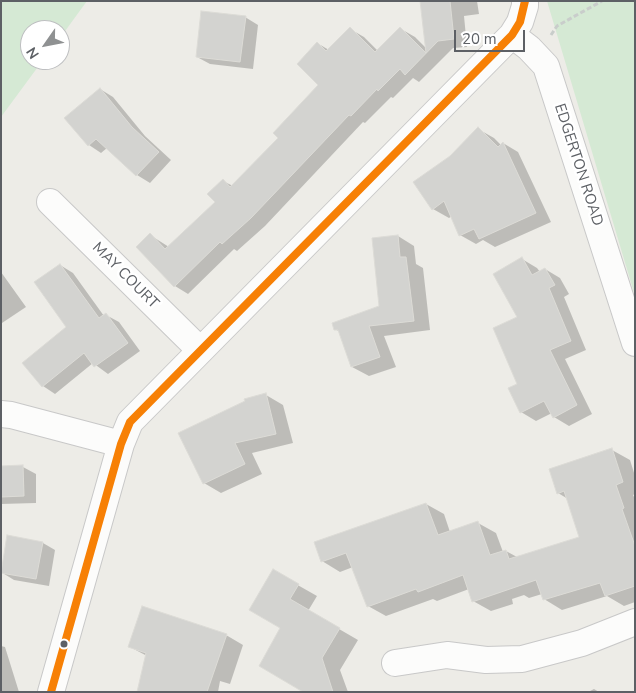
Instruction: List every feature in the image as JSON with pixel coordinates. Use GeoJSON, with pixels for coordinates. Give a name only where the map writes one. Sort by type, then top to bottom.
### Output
{"type":"FeatureCollection","features":[{"type":"Feature","properties":{"kind":"street"},"geometry":{"type":"LineString","coordinates":[[51,692],[121,444],[130,422],[200,350],[520,42],[520,22],[525,1]]}},
{"type":"Feature","properties":{"kind":"street","name":"EDGERTON ROAD"},"geometry":{"type":"LineString","coordinates":[[520,42],[546,66],[635,343]]}},
{"type":"Feature","properties":{"kind":"street","name":"MAY COURT"},"geometry":{"type":"LineString","coordinates":[[50,202],[200,350]]}},
{"type":"Feature","properties":{"kind":"street"},"geometry":{"type":"LineString","coordinates":[[1,414],[121,444]]}},
{"type":"Feature","properties":{"kind":"street"},"geometry":{"type":"LineString","coordinates":[[395,663],[447,655],[486,660],[522,660],[582,643],[635,622]]}},
{"type":"Feature","properties":{"kind":"path"},"geometry":{"type":"LineString","coordinates":[[520,42],[549,38],[557,26],[602,1]]}},
{"type":"Feature","properties":{"kind":"green space"},"geometry":{"type":"Polygon","coordinates":[[[1,1],[87,1],[70,24],[70,20],[20,20],[20,70],[36,70],[1,117],[1,1]]]}},
{"type":"Feature","properties":{"kind":"green space"},"geometry":{"type":"Polygon","coordinates":[[[547,1],[635,1],[635,296],[547,1]]]}},
{"type":"Feature","properties":{"kind":"building"},"geometry":{"type":"Polygon","coordinates":[[[420,1],[450,1],[454,39],[438,41],[405,75],[400,69],[378,91],[377,89],[351,116],[349,115],[251,218],[222,244],[220,242],[174,287],[136,247],[150,233],[165,249],[215,202],[207,194],[223,179],[230,187],[278,138],[273,133],[318,85],[297,64],[317,42],[326,51],[350,27],[375,52],[400,27],[426,53],[420,1]]]}},
{"type":"Feature","properties":{"kind":"building"},"geometry":{"type":"Polygon","coordinates":[[[201,11],[246,16],[240,62],[196,57],[201,11]]]}},
{"type":"Feature","properties":{"kind":"building"},"geometry":{"type":"Polygon","coordinates":[[[100,88],[132,127],[159,152],[136,176],[96,139],[88,146],[64,118],[100,88]]]}},
{"type":"Feature","properties":{"kind":"building"},"geometry":{"type":"Polygon","coordinates":[[[478,127],[498,147],[503,142],[536,213],[479,239],[474,229],[459,236],[444,201],[432,210],[413,182],[450,156],[478,127]]]}},
{"type":"Feature","properties":{"kind":"building"},"geometry":{"type":"Polygon","coordinates":[[[398,235],[400,257],[406,257],[414,321],[369,326],[380,357],[351,367],[338,330],[334,330],[332,323],[379,306],[372,238],[398,235]]]}},
{"type":"Feature","properties":{"kind":"building"},"geometry":{"type":"Polygon","coordinates":[[[522,257],[532,275],[545,268],[555,285],[549,288],[571,341],[550,350],[577,405],[553,418],[544,401],[520,413],[508,388],[517,384],[493,328],[517,317],[493,274],[522,257]]]}},
{"type":"Feature","properties":{"kind":"building"},"geometry":{"type":"Polygon","coordinates":[[[60,264],[99,318],[106,313],[128,343],[94,367],[84,353],[42,387],[22,363],[66,327],[34,282],[60,264]]]}},
{"type":"Feature","properties":{"kind":"building"},"geometry":{"type":"Polygon","coordinates":[[[266,393],[276,434],[235,443],[245,464],[203,484],[178,433],[245,401],[244,399],[266,393]]]}},
{"type":"Feature","properties":{"kind":"building"},"geometry":{"type":"Polygon","coordinates":[[[612,448],[623,482],[616,485],[635,546],[635,586],[605,596],[600,583],[543,600],[536,580],[472,602],[463,575],[418,592],[416,589],[367,607],[346,553],[321,562],[314,542],[426,503],[438,535],[478,521],[490,555],[506,550],[509,559],[579,537],[564,491],[557,494],[549,469],[612,448]]]}},
{"type":"Feature","properties":{"kind":"building"},"geometry":{"type":"Polygon","coordinates":[[[23,465],[24,496],[1,497],[1,466],[23,465]]]}},
{"type":"Feature","properties":{"kind":"building"},"geometry":{"type":"Polygon","coordinates":[[[7,535],[43,542],[36,579],[1,573],[7,535]]]}},
{"type":"Feature","properties":{"kind":"building"},"geometry":{"type":"Polygon","coordinates":[[[273,569],[299,584],[290,599],[340,628],[322,658],[333,692],[303,692],[259,666],[280,628],[249,610],[273,569]]]}},
{"type":"Feature","properties":{"kind":"building"},"geometry":{"type":"Polygon","coordinates":[[[142,606],[227,634],[207,692],[137,692],[146,653],[128,647],[142,606]]]}},
{"type":"Feature","properties":{"kind":"transit line"},"geometry":{"type":"LineString","coordinates":[[51,692],[121,444],[130,422],[512,35],[520,22],[525,1]]}}]}
